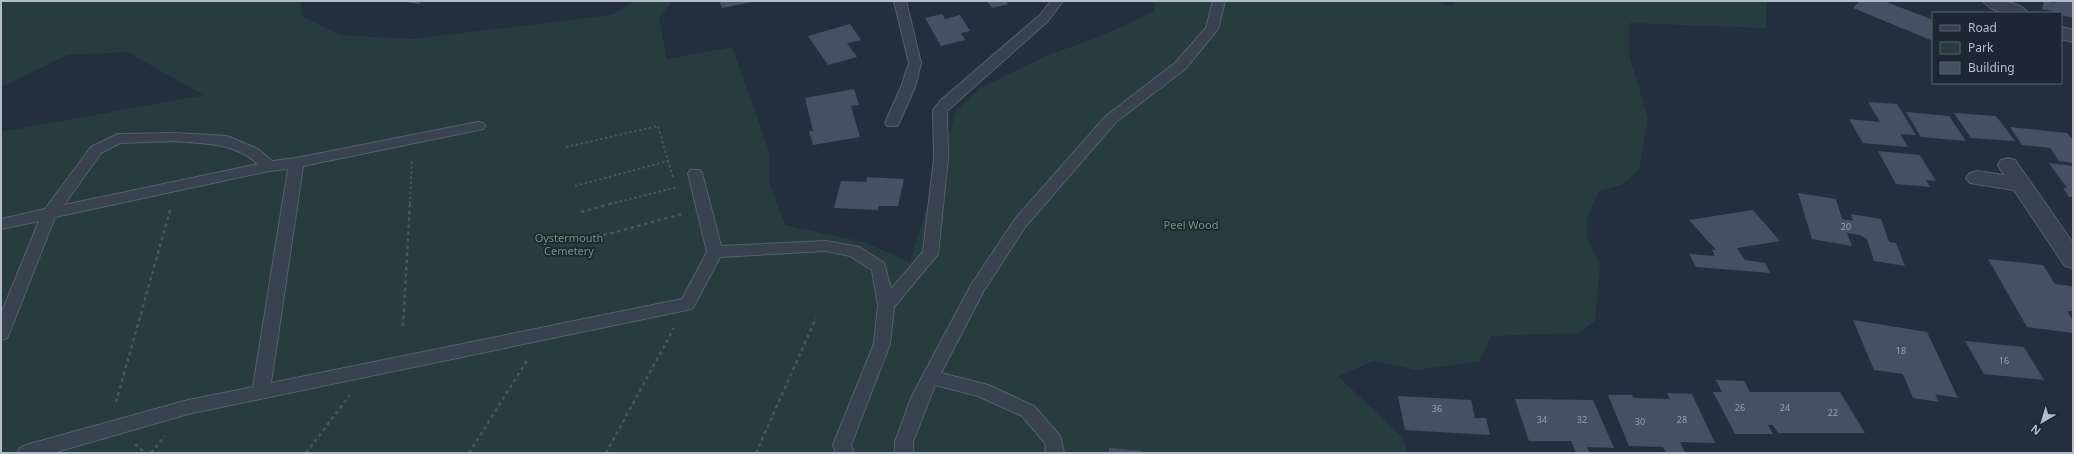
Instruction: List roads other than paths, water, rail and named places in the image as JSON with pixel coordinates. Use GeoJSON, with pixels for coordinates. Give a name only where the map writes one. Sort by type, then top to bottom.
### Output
{"type":"FeatureCollection","features":[{"type":"Feature","properties":{"kind":"street"},"geometry":{"type":"LineString","coordinates":[[1992,1],[2017,12]]}},
{"type":"Feature","properties":{"kind":"street"},"geometry":{"type":"LineString","coordinates":[[2062,32],[2073,37]]}},
{"type":"Feature","properties":{"kind":"street"},"geometry":{"type":"LineString","coordinates":[[2008,165],[2073,260]]}},
{"type":"Feature","properties":{"kind":"street"},"geometry":{"type":"LineString","coordinates":[[1977,178],[2020,184]]}},
{"type":"Feature","properties":{"kind":"lane"},"geometry":{"type":"LineString","coordinates":[[892,123],[908,86],[915,63],[900,1]]}},
{"type":"Feature","properties":{"kind":"lane"},"geometry":{"type":"LineString","coordinates":[[886,305],[930,254],[941,158],[940,110],[1044,18],[1057,1]]}},
{"type":"Feature","properties":{"kind":"lane"},"geometry":{"type":"LineString","coordinates":[[904,453],[904,442],[920,398],[930,377],[977,289],[1020,223],[1111,119],[1180,66],[1212,29],[1219,1]]}},
{"type":"Feature","properties":{"kind":"lane"},"geometry":{"type":"LineString","coordinates":[[1,224],[269,166],[296,163],[478,126]]}},
{"type":"Feature","properties":{"kind":"lane"},"geometry":{"type":"LineString","coordinates":[[1,334],[49,214],[96,150],[118,139],[175,137],[228,141],[253,152],[269,166]]}},
{"type":"Feature","properties":{"kind":"lane"},"geometry":{"type":"LineString","coordinates":[[261,391],[296,163]]}},
{"type":"Feature","properties":{"kind":"lane"},"geometry":{"type":"LineString","coordinates":[[26,453],[188,407],[545,332],[687,304],[715,252],[696,177]]}},
{"type":"Feature","properties":{"kind":"lane"},"geometry":{"type":"LineString","coordinates":[[715,252],[826,246],[854,251],[879,267],[886,305],[882,344],[842,445],[844,453]]}},
{"type":"Feature","properties":{"kind":"lane"},"geometry":{"type":"LineString","coordinates":[[930,377],[982,390],[1028,411],[1054,441],[1055,453]]}},
{"type":"Feature","properties":{"kind":"park label","name":"Peel Wood"},"geometry":{"type":"Point","coordinates":[1191,225]}},
{"type":"Feature","properties":{"kind":"park label","name":"Oystermouth Cemetery"},"geometry":{"type":"Point","coordinates":[569,244]}}]}
